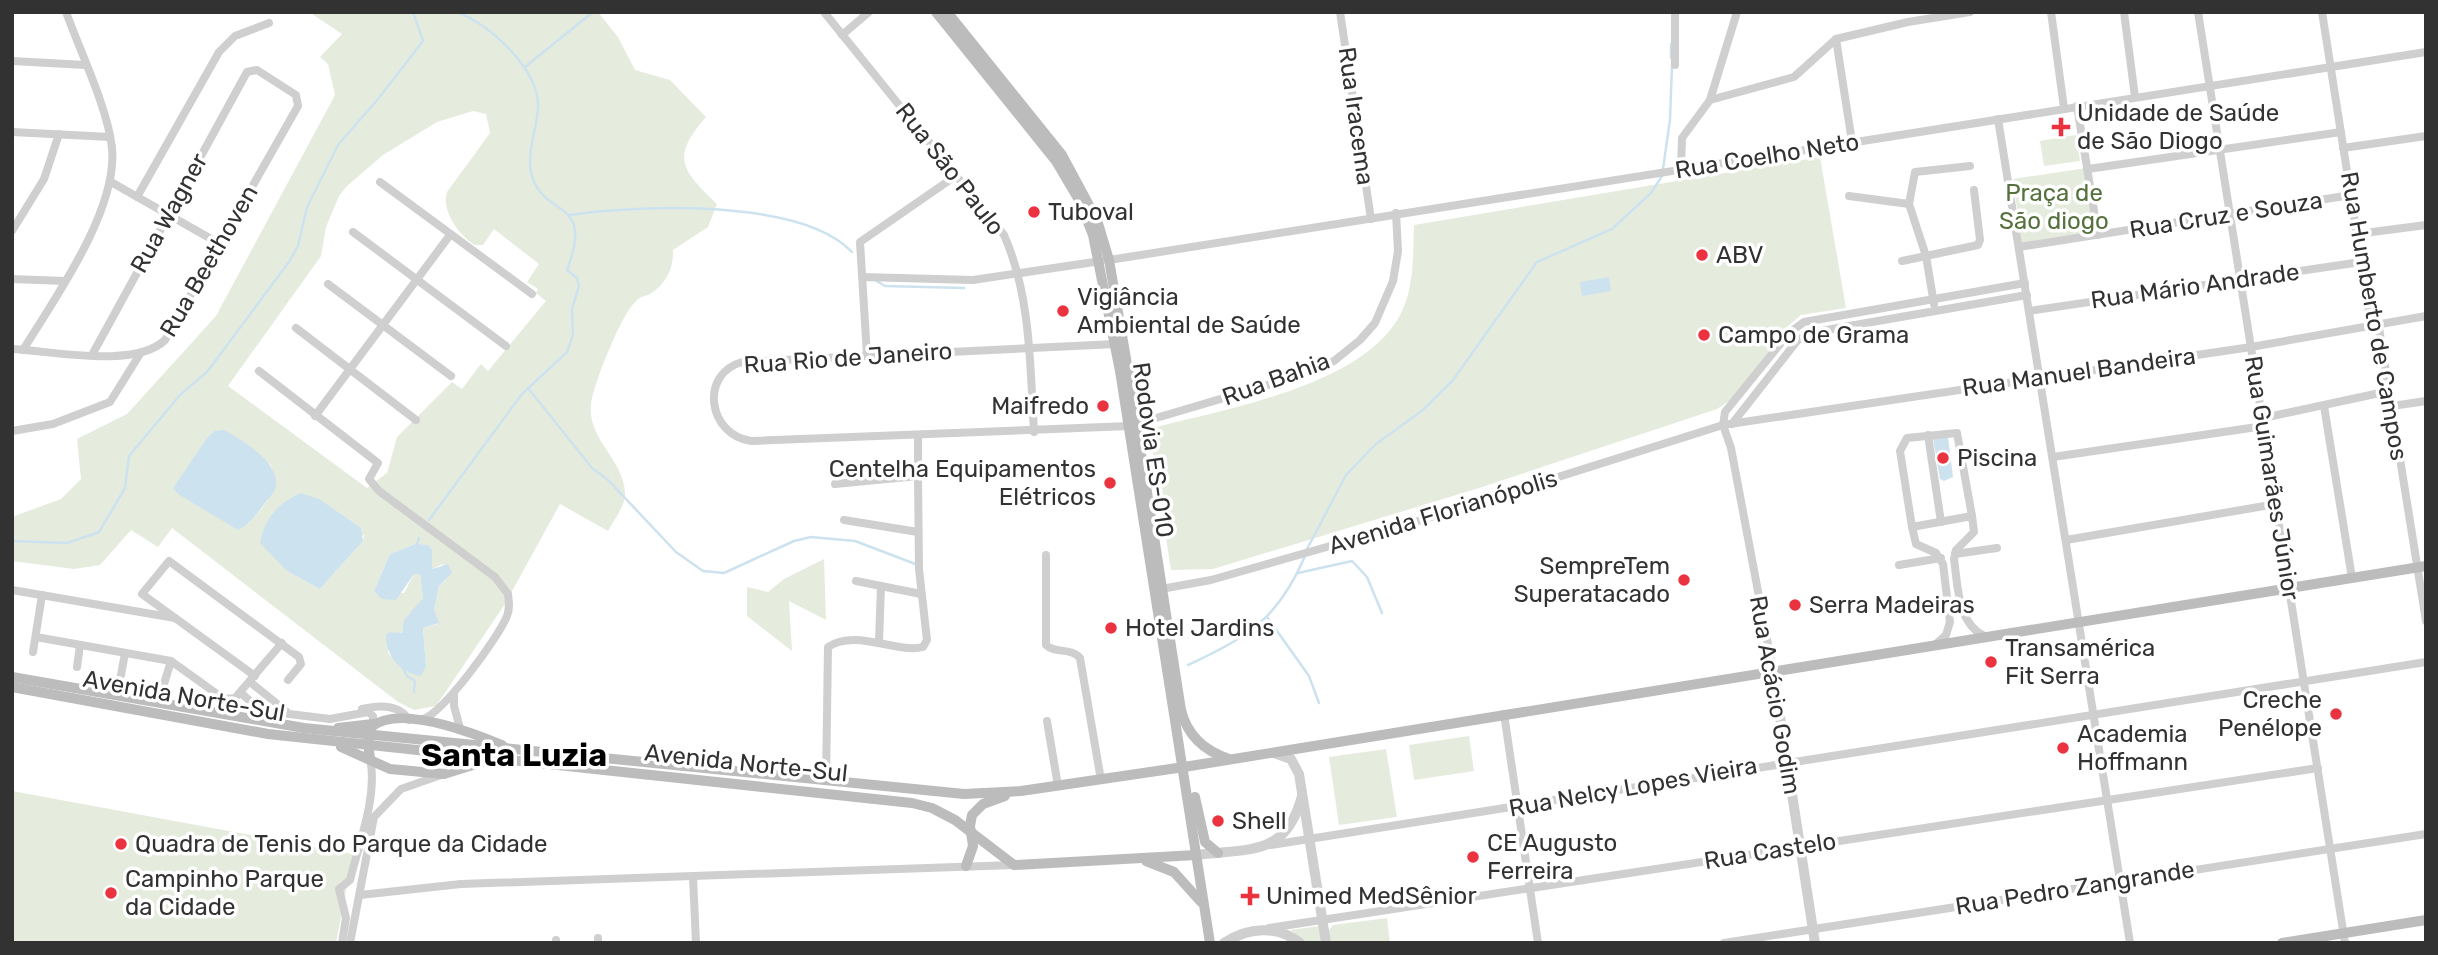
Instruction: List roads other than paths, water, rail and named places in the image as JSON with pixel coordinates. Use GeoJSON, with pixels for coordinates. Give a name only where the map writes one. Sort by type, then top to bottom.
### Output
{"type":"FeatureCollection","features":[{"type":"Feature","properties":{"kind":"main road","name":"Rodovia ES-010"},"geometry":{"type":"LineString","coordinates":[[936,12],[1064,173],[1105,261],[1116,344],[1133,425],[1160,638],[1184,767],[1210,943]]}},
{"type":"Feature","properties":{"kind":"main road","name":"Rodovia ES-010"},"geometry":{"type":"LineString","coordinates":[[947,12],[1066,161],[1097,220],[1183,720],[1207,749],[1231,759]]}},
{"type":"Feature","properties":{"kind":"main road"},"geometry":{"type":"LineString","coordinates":[[1184,767],[1773,671],[1989,638],[2080,628],[2422,567]]}},
{"type":"Feature","properties":{"kind":"main road","name":"Avenida Norte-Sul"},"geometry":{"type":"LineString","coordinates":[[12,677],[304,729],[322,735]]}},
{"type":"Feature","properties":{"kind":"main road","name":"Avenida Norte-Sul"},"geometry":{"type":"LineString","coordinates":[[12,687],[368,741],[467,750],[514,750],[939,794],[1021,791],[1184,767]]}},
{"type":"Feature","properties":{"kind":"main road"},"geometry":{"type":"LineString","coordinates":[[293,714],[304,729]]}},
{"type":"Feature","properties":{"kind":"main road"},"geometry":{"type":"LineString","coordinates":[[322,735],[373,724],[413,720],[460,727],[514,750]]}},
{"type":"Feature","properties":{"kind":"main road"},"geometry":{"type":"LineString","coordinates":[[370,758],[368,741],[373,724]]}},
{"type":"Feature","properties":{"kind":"main road"},"geometry":{"type":"LineString","coordinates":[[459,771],[467,750],[467,737],[460,727]]}},
{"type":"Feature","properties":{"kind":"main road"},"geometry":{"type":"LineString","coordinates":[[322,735],[390,769],[444,774],[494,758]]}},
{"type":"Feature","properties":{"kind":"main road","name":"Avenida Norte-Sul"},"geometry":{"type":"LineString","coordinates":[[467,750],[494,758],[912,803],[938,811],[1014,864]]}},
{"type":"Feature","properties":{"kind":"main road"},"geometry":{"type":"LineString","coordinates":[[1187,787],[1194,794],[1205,842],[1217,853]]}},
{"type":"Feature","properties":{"kind":"main road"},"geometry":{"type":"LineString","coordinates":[[966,866],[973,846],[970,832],[972,815],[978,807],[1021,791]]}},
{"type":"Feature","properties":{"kind":"main road"},"geometry":{"type":"LineString","coordinates":[[1014,864],[1196,855]]}},
{"type":"Feature","properties":{"kind":"main road"},"geometry":{"type":"LineString","coordinates":[[1136,858],[1174,872],[1199,899],[1204,909]]}},
{"type":"Feature","properties":{"kind":"main road"},"geometry":{"type":"LineString","coordinates":[[2282,943],[2345,938],[2426,920]]}},
{"type":"Feature","properties":{"kind":"street"},"geometry":{"type":"LineString","coordinates":[[23,350],[65,281],[105,204],[113,170],[110,137],[66,12]]}},
{"type":"Feature","properties":{"kind":"street","name":"Rua São Paulo"},"geometry":{"type":"LineString","coordinates":[[824,12],[1004,235],[1019,275],[1029,348],[1034,432]]}},
{"type":"Feature","properties":{"kind":"street"},"geometry":{"type":"LineString","coordinates":[[842,36],[869,12]]}},
{"type":"Feature","properties":{"kind":"street","name":"Rua Iracema"},"geometry":{"type":"LineString","coordinates":[[1340,12],[1371,219]]}},
{"type":"Feature","properties":{"kind":"street"},"geometry":{"type":"LineString","coordinates":[[1675,12],[1675,65]]}},
{"type":"Feature","properties":{"kind":"street"},"geometry":{"type":"LineString","coordinates":[[1681,169],[1682,138],[1710,100],[1737,12]]}},
{"type":"Feature","properties":{"kind":"street"},"geometry":{"type":"LineString","coordinates":[[1710,100],[1794,77],[1836,39],[1908,22],[1970,12]]}},
{"type":"Feature","properties":{"kind":"street"},"geometry":{"type":"LineString","coordinates":[[2051,12],[2064,108]]}},
{"type":"Feature","properties":{"kind":"street"},"geometry":{"type":"LineString","coordinates":[[2124,12],[2135,97]]}},
{"type":"Feature","properties":{"kind":"street","name":"Rua Guimarães Júnior"},"geometry":{"type":"LineString","coordinates":[[2198,12],[2345,938]]}},
{"type":"Feature","properties":{"kind":"street","name":"Rua Humberto de Campos"},"geometry":{"type":"LineString","coordinates":[[2322,12],[2371,324],[2379,328],[2422,567],[2426,621]]}},
{"type":"Feature","properties":{"kind":"street"},"geometry":{"type":"LineString","coordinates":[[137,197],[219,52],[235,36],[269,23]]}},
{"type":"Feature","properties":{"kind":"street"},"geometry":{"type":"LineString","coordinates":[[1836,39],[1852,142]]}},
{"type":"Feature","properties":{"kind":"street","name":"Rua Coelho Neto"},"geometry":{"type":"LineString","coordinates":[[862,277],[947,281],[1019,275],[1396,213],[2426,52]]}},
{"type":"Feature","properties":{"kind":"street"},"geometry":{"type":"LineString","coordinates":[[12,61],[85,65]]}},
{"type":"Feature","properties":{"kind":"street","name":"Rua Beethoven"},"geometry":{"type":"LineString","coordinates":[[12,349],[92,355],[140,354],[155,349],[165,340],[299,102],[296,95],[257,70],[247,72]]}},
{"type":"Feature","properties":{"kind":"street","name":"Rua Wagner"},"geometry":{"type":"LineString","coordinates":[[92,355],[247,72]]}},
{"type":"Feature","properties":{"kind":"street"},"geometry":{"type":"LineString","coordinates":[[2077,106],[2098,234]]}},
{"type":"Feature","properties":{"kind":"street"},"geometry":{"type":"LineString","coordinates":[[1998,119],[2130,943]]}},
{"type":"Feature","properties":{"kind":"street"},"geometry":{"type":"LineString","coordinates":[[12,132],[110,137]]}},
{"type":"Feature","properties":{"kind":"street"},"geometry":{"type":"LineString","coordinates":[[2088,169],[2341,132]]}},
{"type":"Feature","properties":{"kind":"street"},"geometry":{"type":"LineString","coordinates":[[12,231],[44,179],[59,134]]}},
{"type":"Feature","properties":{"kind":"street"},"geometry":{"type":"LineString","coordinates":[[2343,148],[2426,136]]}},
{"type":"Feature","properties":{"kind":"street"},"geometry":{"type":"LineString","coordinates":[[1935,309],[1926,256],[1909,204],[1915,172],[1970,166]]}},
{"type":"Feature","properties":{"kind":"street"},"geometry":{"type":"LineString","coordinates":[[867,355],[860,243],[957,175]]}},
{"type":"Feature","properties":{"kind":"street"},"geometry":{"type":"LineString","coordinates":[[111,182],[220,244]]}},
{"type":"Feature","properties":{"kind":"street"},"geometry":{"type":"LineString","coordinates":[[380,182],[532,294]]}},
{"type":"Feature","properties":{"kind":"street"},"geometry":{"type":"LineString","coordinates":[[1902,261],[1978,245],[1980,240],[1974,190]]}},
{"type":"Feature","properties":{"kind":"street","name":"Rua Cruz e Souza"},"geometry":{"type":"LineString","coordinates":[[2019,247],[2351,195]]}},
{"type":"Feature","properties":{"kind":"street"},"geometry":{"type":"LineString","coordinates":[[1849,196],[1909,204]]}},
{"type":"Feature","properties":{"kind":"street","name":"Rua Bahia"},"geometry":{"type":"LineString","coordinates":[[1133,425],[1317,369],[1360,340],[1380,313],[1393,281],[1398,251],[1396,213]]}},
{"type":"Feature","properties":{"kind":"street"},"geometry":{"type":"LineString","coordinates":[[2357,234],[2426,225]]}},
{"type":"Feature","properties":{"kind":"street"},"geometry":{"type":"LineString","coordinates":[[353,232],[506,346]]}},
{"type":"Feature","properties":{"kind":"street"},"geometry":{"type":"LineString","coordinates":[[315,416],[450,235]]}},
{"type":"Feature","properties":{"kind":"street","name":"Rua Mário Andrade"},"geometry":{"type":"LineString","coordinates":[[2029,311],[2361,262]]}},
{"type":"Feature","properties":{"kind":"street"},"geometry":{"type":"LineString","coordinates":[[12,279],[65,281]]}},
{"type":"Feature","properties":{"kind":"street"},"geometry":{"type":"LineString","coordinates":[[328,284],[451,376]]}},
{"type":"Feature","properties":{"kind":"street"},"geometry":{"type":"LineString","coordinates":[[1727,425],[1725,412],[1789,333],[1804,322],[2025,284]]}},
{"type":"Feature","properties":{"kind":"street"},"geometry":{"type":"LineString","coordinates":[[1727,425],[1797,341],[1809,332],[2027,295]]}},
{"type":"Feature","properties":{"kind":"street","name":"Rua Manuel Bandeira"},"geometry":{"type":"LineString","coordinates":[[1727,425],[2251,347],[2426,316]]}},
{"type":"Feature","properties":{"kind":"street"},"geometry":{"type":"LineString","coordinates":[[296,328],[416,420]]}},
{"type":"Feature","properties":{"kind":"street","name":"Rua Rio de Janeiro"},"geometry":{"type":"LineString","coordinates":[[1116,344],[867,355],[732,365],[719,381],[714,396],[718,420],[731,435],[751,441],[1034,432],[1133,425]]}},
{"type":"Feature","properties":{"kind":"street"},"geometry":{"type":"LineString","coordinates":[[12,431],[36,428],[101,407],[115,397],[140,354]]}},
{"type":"Feature","properties":{"kind":"street"},"geometry":{"type":"LineString","coordinates":[[1766,364],[1774,371]]}},
{"type":"Feature","properties":{"kind":"street"},"geometry":{"type":"LineString","coordinates":[[241,693],[260,710],[330,719],[373,706],[387,706],[402,711],[413,720],[435,713],[455,691],[506,617],[508,594],[495,577],[379,491],[369,480],[378,463],[259,371]]}},
{"type":"Feature","properties":{"kind":"street"},"geometry":{"type":"LineString","coordinates":[[2053,457],[2263,422],[2389,391]]}},
{"type":"Feature","properties":{"kind":"street"},"geometry":{"type":"LineString","coordinates":[[2392,406],[2426,401]]}},
{"type":"Feature","properties":{"kind":"street"},"geometry":{"type":"LineString","coordinates":[[2324,406],[2352,578]]}},
{"type":"Feature","properties":{"kind":"street","name":"Rua Acácio Godim"},"geometry":{"type":"LineString","coordinates":[[1727,425],[1773,671],[1815,943]]}},
{"type":"Feature","properties":{"kind":"street","name":"Avenida Florianópolis"},"geometry":{"type":"LineString","coordinates":[[1161,589],[1211,580],[1425,519],[1727,425]]}},
{"type":"Feature","properties":{"kind":"street"},"geometry":{"type":"LineString","coordinates":[[1941,558],[1916,544],[1900,451],[1901,443],[1907,439],[1953,431],[1959,437],[1974,532],[1955,554],[1965,616],[1976,632],[1989,638]]}},
{"type":"Feature","properties":{"kind":"street"},"geometry":{"type":"LineString","coordinates":[[1928,435],[1941,522]]}},
{"type":"Feature","properties":{"kind":"street"},"geometry":{"type":"LineString","coordinates":[[826,781],[827,650],[834,643],[878,641],[917,648],[923,647],[927,640],[921,594],[918,533],[918,436]]}},
{"type":"Feature","properties":{"kind":"street"},"geometry":{"type":"LineString","coordinates":[[835,484],[918,476]]}},
{"type":"Feature","properties":{"kind":"street"},"geometry":{"type":"LineString","coordinates":[[2066,540],[2276,504]]}},
{"type":"Feature","properties":{"kind":"street"},"geometry":{"type":"LineString","coordinates":[[1912,527],[1972,516]]}},
{"type":"Feature","properties":{"kind":"street"},"geometry":{"type":"LineString","coordinates":[[844,520],[918,533]]}},
{"type":"Feature","properties":{"kind":"street"},"geometry":{"type":"LineString","coordinates":[[1955,554],[1997,548]]}},
{"type":"Feature","properties":{"kind":"street"},"geometry":{"type":"LineString","coordinates":[[1046,555],[1046,645],[1051,649],[1073,652],[1080,658],[1101,779]]}},
{"type":"Feature","properties":{"kind":"street"},"geometry":{"type":"LineString","coordinates":[[1899,565],[1941,558]]}},
{"type":"Feature","properties":{"kind":"street"},"geometry":{"type":"LineString","coordinates":[[1929,647],[1946,635],[1950,622],[1941,558]]}},
{"type":"Feature","properties":{"kind":"street"},"geometry":{"type":"LineString","coordinates":[[288,680],[301,660],[282,643],[169,561],[142,594],[253,679],[267,698],[293,714]]}},
{"type":"Feature","properties":{"kind":"street"},"geometry":{"type":"LineString","coordinates":[[856,581],[921,594]]}},
{"type":"Feature","properties":{"kind":"street"},"geometry":{"type":"LineString","coordinates":[[878,641],[881,586]]}},
{"type":"Feature","properties":{"kind":"street"},"geometry":{"type":"LineString","coordinates":[[12,590],[177,619]]}},
{"type":"Feature","properties":{"kind":"street"},"geometry":{"type":"LineString","coordinates":[[33,652],[42,596]]}},
{"type":"Feature","properties":{"kind":"street"},"geometry":{"type":"LineString","coordinates":[[149,614],[154,602]]}},
{"type":"Feature","properties":{"kind":"street"},"geometry":{"type":"LineString","coordinates":[[36,637],[171,662],[224,699],[234,699],[241,693],[282,643]]}},
{"type":"Feature","properties":{"kind":"street"},"geometry":{"type":"LineString","coordinates":[[77,667],[80,645]]}},
{"type":"Feature","properties":{"kind":"street"},"geometry":{"type":"LineString","coordinates":[[121,675],[125,653]]}},
{"type":"Feature","properties":{"kind":"street"},"geometry":{"type":"LineString","coordinates":[[164,684],[171,662]]}},
{"type":"Feature","properties":{"kind":"street","name":"Rua Nelcy Lopes Vieira"},"geometry":{"type":"LineString","coordinates":[[1256,847],[2426,662]]}},
{"type":"Feature","properties":{"kind":"street"},"geometry":{"type":"LineString","coordinates":[[455,691],[454,706],[460,727]]}},
{"type":"Feature","properties":{"kind":"street"},"geometry":{"type":"LineString","coordinates":[[255,721],[267,698]]}},
{"type":"Feature","properties":{"kind":"street"},"geometry":{"type":"LineString","coordinates":[[355,713],[370,713],[373,724]]}},
{"type":"Feature","properties":{"kind":"street"},"geometry":{"type":"LineString","coordinates":[[1504,714],[1538,943]]}},
{"type":"Feature","properties":{"kind":"street"},"geometry":{"type":"LineString","coordinates":[[1047,721],[1058,786]]}},
{"type":"Feature","properties":{"kind":"street"},"geometry":{"type":"LineString","coordinates":[[1265,753],[1282,754],[1291,759],[1299,774],[1326,943]]}},
{"type":"Feature","properties":{"kind":"street"},"geometry":{"type":"LineString","coordinates":[[342,943],[344,904],[339,889],[350,880],[370,793],[373,771],[370,758]]}},
{"type":"Feature","properties":{"kind":"street","name":"Rua Castelo"},"geometry":{"type":"LineString","coordinates":[[1224,943],[1257,930],[2318,768]]}},
{"type":"Feature","properties":{"kind":"street"},"geometry":{"type":"LineString","coordinates":[[350,943],[374,817],[401,789],[444,774]]}},
{"type":"Feature","properties":{"kind":"street"},"geometry":{"type":"LineString","coordinates":[[1196,855],[1256,847],[1286,835],[1295,820],[1303,793]]}},
{"type":"Feature","properties":{"kind":"street","name":"Rua Pedro Zangrande"},"geometry":{"type":"LineString","coordinates":[[1724,943],[2426,834]]}},
{"type":"Feature","properties":{"kind":"street"},"geometry":{"type":"LineString","coordinates":[[344,904],[359,894],[461,884],[1014,864]]}},
{"type":"Feature","properties":{"kind":"street"},"geometry":{"type":"LineString","coordinates":[[693,877],[696,943]]}},
{"type":"Feature","properties":{"kind":"street"},"geometry":{"type":"LineString","coordinates":[[350,880],[359,894]]}},
{"type":"Feature","properties":{"kind":"street"},"geometry":{"type":"LineString","coordinates":[[1257,930],[1285,933],[1300,943]]}},
{"type":"Feature","properties":{"kind":"water"},"geometry":{"type":"Polygon","coordinates":[[[1609,277],[1611,291],[1582,296],[1580,282],[1609,277]]]}},
{"type":"Feature","properties":{"kind":"water"},"geometry":{"type":"Polygon","coordinates":[[[224,430],[260,454],[268,462],[276,480],[272,495],[253,518],[238,530],[178,494],[173,488],[207,438],[214,431],[224,430]]]}},
{"type":"Feature","properties":{"kind":"water","name":"Piscina"},"geometry":{"type":"Polygon","coordinates":[[[1948,437],[1953,477],[1944,481],[1940,479],[1933,439],[1948,437]]]}},
{"type":"Feature","properties":{"kind":"water"},"geometry":{"type":"Polygon","coordinates":[[[301,493],[319,499],[361,528],[363,541],[320,589],[287,571],[260,543],[265,526],[274,512],[301,493]]]}},
{"type":"Feature","properties":{"kind":"water"},"geometry":{"type":"Polygon","coordinates":[[[415,544],[428,545],[432,550],[432,569],[448,564],[452,573],[439,586],[434,610],[439,623],[423,628],[426,666],[421,676],[401,667],[391,656],[386,643],[386,635],[390,632],[402,633],[404,620],[423,598],[420,574],[414,574],[396,600],[382,599],[374,591],[390,554],[415,544]]]}},
{"type":"Feature","properties":{"kind":"waterway"},"geometry":{"type":"LineString","coordinates":[[12,541],[67,543],[99,532],[125,488],[129,456],[180,395],[207,372],[289,262],[298,246],[307,207],[338,145],[423,41],[413,12]]}},
{"type":"Feature","properties":{"kind":"waterway"},"geometry":{"type":"LineString","coordinates":[[429,520],[522,394],[567,352],[573,335],[572,309],[579,286],[577,278],[567,270],[574,246],[575,230],[571,219],[545,197],[531,172],[530,156],[538,108],[537,94],[531,79],[522,64],[497,37],[469,17],[456,12]]}},
{"type":"Feature","properties":{"kind":"waterway"},"geometry":{"type":"LineString","coordinates":[[525,67],[593,12]]}},
{"type":"Feature","properties":{"kind":"waterway"},"geometry":{"type":"LineString","coordinates":[[1671,44],[1671,58]]}},
{"type":"Feature","properties":{"kind":"waterway"},"geometry":{"type":"LineString","coordinates":[[1663,169],[1670,120],[1672,65]]}},
{"type":"Feature","properties":{"kind":"waterway"},"geometry":{"type":"LineString","coordinates":[[1307,549],[1346,475],[1376,444],[1423,410],[1453,380],[1537,262],[1612,229],[1651,193],[1662,176]]}},
{"type":"Feature","properties":{"kind":"waterway"},"geometry":{"type":"LineString","coordinates":[[570,215],[676,208],[759,214],[796,222],[828,234],[852,252]]}},
{"type":"Feature","properties":{"kind":"waterway"},"geometry":{"type":"LineString","coordinates":[[875,280],[885,286],[964,288]]}},
{"type":"Feature","properties":{"kind":"waterway"},"geometry":{"type":"LineString","coordinates":[[528,388],[592,468],[608,480],[676,552],[703,571],[724,573],[794,541],[811,537],[855,541],[918,565]]}},
{"type":"Feature","properties":{"kind":"waterway"},"geometry":{"type":"LineString","coordinates":[[416,547],[419,538]]}},
{"type":"Feature","properties":{"kind":"waterway"},"geometry":{"type":"LineString","coordinates":[[1188,665],[1228,645],[1259,624],[1284,596],[1305,556]]}},
{"type":"Feature","properties":{"kind":"waterway"},"geometry":{"type":"LineString","coordinates":[[1298,573],[1352,561],[1367,577],[1382,613]]}},
{"type":"Feature","properties":{"kind":"waterway"},"geometry":{"type":"LineString","coordinates":[[1267,617],[1309,676],[1319,703]]}},
{"type":"Feature","properties":{"kind":"waterway"},"geometry":{"type":"LineString","coordinates":[[402,666],[407,676],[415,681],[414,692]]}},
{"type":"Feature","properties":{"kind":"place","name":"Unidade de Saúde de São Diogo"},"geometry":{"type":"Point","coordinates":[2061,127]}},
{"type":"Feature","properties":{"kind":"place","name":"Tuboval"},"geometry":{"type":"Point","coordinates":[1034,212]}},
{"type":"Feature","properties":{"kind":"place","name":"ABV"},"geometry":{"type":"Point","coordinates":[1702,255]}},
{"type":"Feature","properties":{"kind":"place","name":"Vigiância Ambiental de Saúde"},"geometry":{"type":"Point","coordinates":[1063,311]}},
{"type":"Feature","properties":{"kind":"place","name":"Campo de Grama"},"geometry":{"type":"Point","coordinates":[1704,335]}},
{"type":"Feature","properties":{"kind":"place","name":"Maifredo"},"geometry":{"type":"Point","coordinates":[1103,406]}},
{"type":"Feature","properties":{"kind":"place","name":"Piscina"},"geometry":{"type":"Point","coordinates":[1943,458]}},
{"type":"Feature","properties":{"kind":"place","name":"Centelha Equipamentos Elétricos"},"geometry":{"type":"Point","coordinates":[1110,483]}},
{"type":"Feature","properties":{"kind":"place","name":"SempreTem Superatacado"},"geometry":{"type":"Point","coordinates":[1684,580]}},
{"type":"Feature","properties":{"kind":"place","name":"Serra Madeiras"},"geometry":{"type":"Point","coordinates":[1795,605]}},
{"type":"Feature","properties":{"kind":"place","name":"Hotel Jardins"},"geometry":{"type":"Point","coordinates":[1111,628]}},
{"type":"Feature","properties":{"kind":"place","name":"Transamérica Fit Serra"},"geometry":{"type":"Point","coordinates":[1991,662]}},
{"type":"Feature","properties":{"kind":"place","name":"Creche Penélope"},"geometry":{"type":"Point","coordinates":[2336,714]}},
{"type":"Feature","properties":{"kind":"place","name":"Academia Hoffmann"},"geometry":{"type":"Point","coordinates":[2063,748]}},
{"type":"Feature","properties":{"kind":"place","name":"Shell"},"geometry":{"type":"Point","coordinates":[1218,821]}},
{"type":"Feature","properties":{"kind":"place","name":"Quadra de Tenis do Parque da Cidade"},"geometry":{"type":"Point","coordinates":[121,844]}},
{"type":"Feature","properties":{"kind":"place","name":"CE Augusto Ferreira"},"geometry":{"type":"Point","coordinates":[1473,857]}},
{"type":"Feature","properties":{"kind":"place","name":"Campinho Parque da Cidade"},"geometry":{"type":"Point","coordinates":[111,893]}},
{"type":"Feature","properties":{"kind":"place","name":"Unimed MedSênior"},"geometry":{"type":"Point","coordinates":[1250,896]}},
{"type":"Feature","properties":{"kind":"district","name":"Santa Luzia"},"geometry":{"type":"Point","coordinates":[514,755]}},
{"type":"Feature","properties":{"kind":"park label","name":"Praça de São diogo"},"geometry":{"type":"Point","coordinates":[2054,207]}}]}
